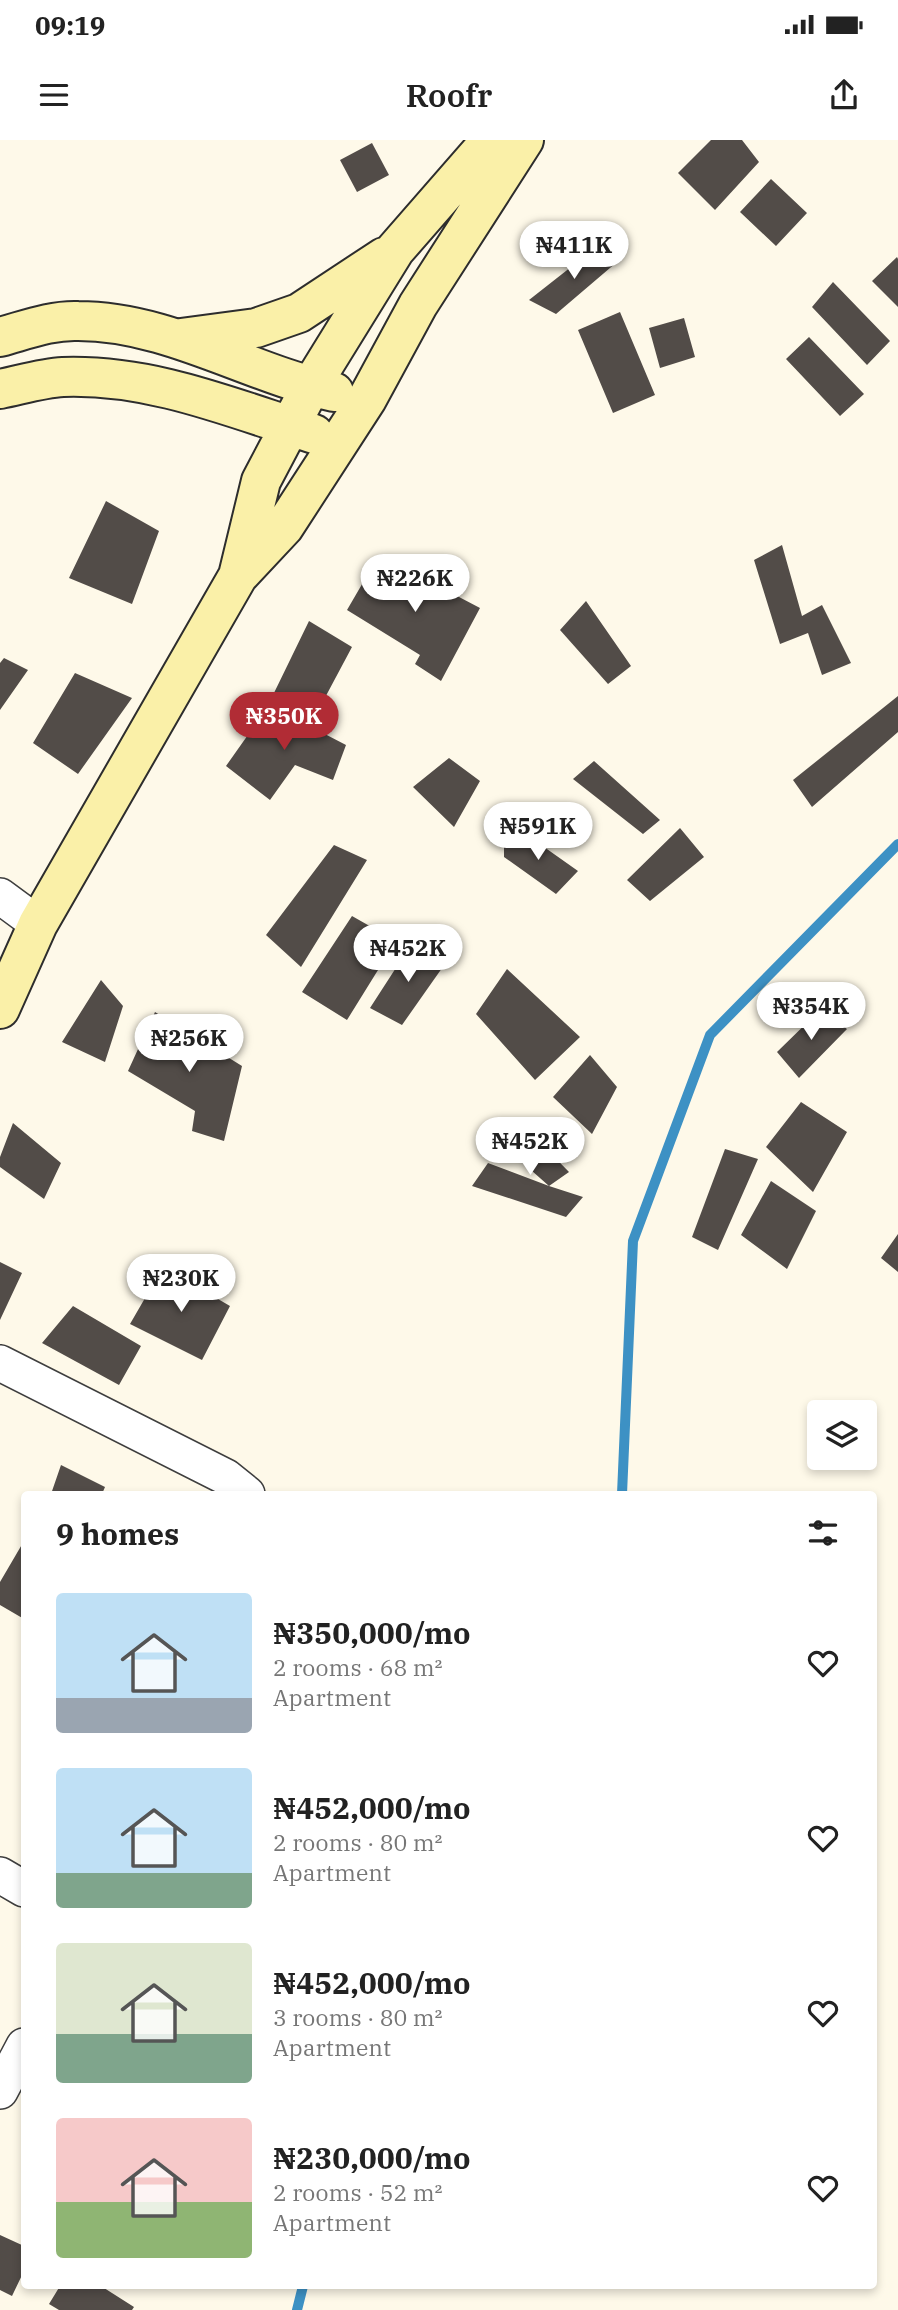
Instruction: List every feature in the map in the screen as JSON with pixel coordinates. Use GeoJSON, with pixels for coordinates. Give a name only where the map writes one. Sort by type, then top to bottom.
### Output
{"type":"FeatureCollection","features":[{"type":"Feature","properties":{"kind":"main road"},"geometry":{"type":"LineString","coordinates":[[238,576],[261,481],[292,427],[311,386],[395,250],[491,140]]}},
{"type":"Feature","properties":{"kind":"main road"},"geometry":{"type":"LineString","coordinates":[[0,1009],[38,924],[238,576],[284,527],[335,444],[367,399],[418,305],[524,140]]}},
{"type":"Feature","properties":{"kind":"main road"},"geometry":{"type":"LineString","coordinates":[[176,338],[256,328],[299,313],[395,250]]}},
{"type":"Feature","properties":{"kind":"main road"},"geometry":{"type":"LineString","coordinates":[[0,337],[51,323],[78,320],[116,324],[176,338],[311,386],[367,399]]}},
{"type":"Feature","properties":{"kind":"main road"},"geometry":{"type":"LineString","coordinates":[[0,389],[62,377],[133,380],[182,390],[335,444]]}},
{"type":"Feature","properties":{"kind":"street"},"geometry":{"type":"LineString","coordinates":[[0,896],[38,924]]}},
{"type":"Feature","properties":{"kind":"street"},"geometry":{"type":"LineString","coordinates":[[0,1363],[226,1477],[243,1491]]}},
{"type":"Feature","properties":{"kind":"street"},"geometry":{"type":"LineString","coordinates":[[0,1875],[21,1887]]}},
{"type":"Feature","properties":{"kind":"street"},"geometry":{"type":"LineString","coordinates":[[0,2091],[21,2052]]}},
{"type":"Feature","properties":{"kind":"building"},"geometry":{"type":"Polygon","coordinates":[[[711,140],[742,140],[759,162],[715,210],[678,173],[711,140]]]}},
{"type":"Feature","properties":{"kind":"building"},"geometry":{"type":"Polygon","coordinates":[[[372,143],[389,175],[357,192],[340,160],[372,143]]]}},
{"type":"Feature","properties":{"kind":"building"},"geometry":{"type":"Polygon","coordinates":[[[771,179],[807,213],[776,246],[740,212],[771,179]]]}},
{"type":"Feature","properties":{"kind":"building"},"geometry":{"type":"Polygon","coordinates":[[[599,245],[617,262],[556,314],[529,300],[599,245]]]}},
{"type":"Feature","properties":{"kind":"building"},"geometry":{"type":"Polygon","coordinates":[[[897,257],[898,259],[898,307],[872,281],[897,257]]]}},
{"type":"Feature","properties":{"kind":"building"},"geometry":{"type":"Polygon","coordinates":[[[833,282],[890,341],[867,365],[812,307],[833,282]]]}},
{"type":"Feature","properties":{"kind":"building"},"geometry":{"type":"Polygon","coordinates":[[[620,312],[655,395],[613,413],[578,330],[620,312]]]}},
{"type":"Feature","properties":{"kind":"building"},"geometry":{"type":"Polygon","coordinates":[[[684,318],[695,357],[660,368],[649,328],[684,318]]]}},
{"type":"Feature","properties":{"kind":"building"},"geometry":{"type":"Polygon","coordinates":[[[809,337],[864,394],[840,416],[786,359],[809,337]]]}},
{"type":"Feature","properties":{"kind":"building"},"geometry":{"type":"Polygon","coordinates":[[[106,501],[159,531],[132,604],[69,578],[106,501]]]}},
{"type":"Feature","properties":{"kind":"building"},"geometry":{"type":"Polygon","coordinates":[[[782,545],[802,616],[822,605],[851,663],[822,675],[808,633],[780,644],[754,560],[782,545]]]}},
{"type":"Feature","properties":{"kind":"building"},"geometry":{"type":"Polygon","coordinates":[[[379,555],[480,608],[441,681],[415,664],[420,655],[347,610],[379,555]]]}},
{"type":"Feature","properties":{"kind":"building"},"geometry":{"type":"Polygon","coordinates":[[[586,601],[631,666],[608,684],[560,630],[586,601]]]}},
{"type":"Feature","properties":{"kind":"building"},"geometry":{"type":"Polygon","coordinates":[[[309,621],[352,647],[312,722],[273,695],[309,621]]]}},
{"type":"Feature","properties":{"kind":"building"},"geometry":{"type":"Polygon","coordinates":[[[4,658],[28,670],[0,710],[0,663],[4,658]]]}},
{"type":"Feature","properties":{"kind":"building"},"geometry":{"type":"Polygon","coordinates":[[[75,673],[132,698],[78,774],[33,743],[75,673]]]}},
{"type":"Feature","properties":{"kind":"building"},"geometry":{"type":"Polygon","coordinates":[[[898,696],[898,732],[812,807],[793,780],[898,696]]]}},
{"type":"Feature","properties":{"kind":"building"},"geometry":{"type":"Polygon","coordinates":[[[269,705],[346,745],[333,780],[295,765],[270,800],[226,766],[269,705]]]}},
{"type":"Feature","properties":{"kind":"building"},"geometry":{"type":"Polygon","coordinates":[[[449,758],[480,781],[454,827],[413,787],[449,758]]]}},
{"type":"Feature","properties":{"kind":"building"},"geometry":{"type":"Polygon","coordinates":[[[594,761],[660,820],[643,834],[573,779],[594,761]]]}},
{"type":"Feature","properties":{"kind":"building"},"geometry":{"type":"Polygon","coordinates":[[[680,828],[704,857],[650,901],[627,880],[680,828]]]}},
{"type":"Feature","properties":{"kind":"building"},"geometry":{"type":"Polygon","coordinates":[[[520,830],[578,871],[556,894],[504,857],[504,844],[520,830]]]}},
{"type":"Feature","properties":{"kind":"building"},"geometry":{"type":"Polygon","coordinates":[[[334,845],[367,860],[301,967],[266,935],[334,845]]]}},
{"type":"Feature","properties":{"kind":"building"},"geometry":{"type":"Polygon","coordinates":[[[352,916],[396,941],[347,1020],[302,992],[352,916]]]}},
{"type":"Feature","properties":{"kind":"building"},"geometry":{"type":"Polygon","coordinates":[[[412,943],[447,961],[402,1025],[370,1008],[412,943]]]}},
{"type":"Feature","properties":{"kind":"building"},"geometry":{"type":"Polygon","coordinates":[[[507,969],[580,1037],[535,1080],[476,1014],[507,969]]]}},
{"type":"Feature","properties":{"kind":"building"},"geometry":{"type":"Polygon","coordinates":[[[101,980],[123,1006],[105,1062],[62,1042],[101,980]]]}},
{"type":"Feature","properties":{"kind":"building"},"geometry":{"type":"Polygon","coordinates":[[[821,1009],[847,1029],[799,1078],[777,1052],[821,1009]]]}},
{"type":"Feature","properties":{"kind":"building"},"geometry":{"type":"Polygon","coordinates":[[[155,1012],[242,1066],[224,1141],[192,1131],[195,1111],[128,1071],[155,1012]]]}},
{"type":"Feature","properties":{"kind":"building"},"geometry":{"type":"Polygon","coordinates":[[[590,1055],[617,1087],[592,1134],[553,1097],[590,1055]]]}},
{"type":"Feature","properties":{"kind":"building"},"geometry":{"type":"Polygon","coordinates":[[[801,1102],[847,1132],[813,1192],[766,1147],[801,1102]]]}},
{"type":"Feature","properties":{"kind":"building"},"geometry":{"type":"Polygon","coordinates":[[[13,1123],[61,1163],[44,1199],[0,1167],[0,1157],[13,1123]]]}},
{"type":"Feature","properties":{"kind":"building"},"geometry":{"type":"Polygon","coordinates":[[[523,1125],[569,1172],[549,1186],[505,1147],[523,1125]]]}},
{"type":"Feature","properties":{"kind":"building"},"geometry":{"type":"Polygon","coordinates":[[[725,1149],[758,1159],[718,1250],[692,1237],[725,1149]]]}},
{"type":"Feature","properties":{"kind":"building"},"geometry":{"type":"Polygon","coordinates":[[[488,1163],[583,1197],[566,1217],[472,1186],[488,1163]]]}},
{"type":"Feature","properties":{"kind":"building"},"geometry":{"type":"Polygon","coordinates":[[[771,1181],[816,1211],[787,1269],[741,1235],[771,1181]]]}},
{"type":"Feature","properties":{"kind":"building"},"geometry":{"type":"Polygon","coordinates":[[[898,1234],[898,1272],[881,1258],[898,1234]]]}},
{"type":"Feature","properties":{"kind":"building"},"geometry":{"type":"Polygon","coordinates":[[[0,1262],[22,1273],[0,1320],[0,1262]]]}},
{"type":"Feature","properties":{"kind":"building"},"geometry":{"type":"Polygon","coordinates":[[[163,1267],[230,1306],[202,1360],[130,1324],[163,1267]]]}},
{"type":"Feature","properties":{"kind":"building"},"geometry":{"type":"Polygon","coordinates":[[[73,1306],[141,1346],[119,1385],[42,1343],[73,1306]]]}},
{"type":"Feature","properties":{"kind":"building"},"geometry":{"type":"Polygon","coordinates":[[[61,1465],[105,1487],[103,1491],[52,1491],[61,1465]]]}},
{"type":"Feature","properties":{"kind":"building"},"geometry":{"type":"Polygon","coordinates":[[[21,1546],[21,1617],[0,1605],[0,1582],[21,1546]]]}},
{"type":"Feature","properties":{"kind":"building"},"geometry":{"type":"Polygon","coordinates":[[[0,2235],[21,2245],[21,2277],[12,2296],[0,2290],[0,2235]]]}},
{"type":"Feature","properties":{"kind":"building"},"geometry":{"type":"Polygon","coordinates":[[[58,2289],[106,2289],[134,2307],[132,2310],[59,2310],[49,2304],[58,2289]]]}},
{"type":"Feature","properties":{"kind":"waterway"},"geometry":{"type":"LineString","coordinates":[[622,1491],[633,1241],[710,1035],[898,844]]}},
{"type":"Feature","properties":{"kind":"waterway"},"geometry":{"type":"LineString","coordinates":[[297,2310],[302,2289]]}}]}
